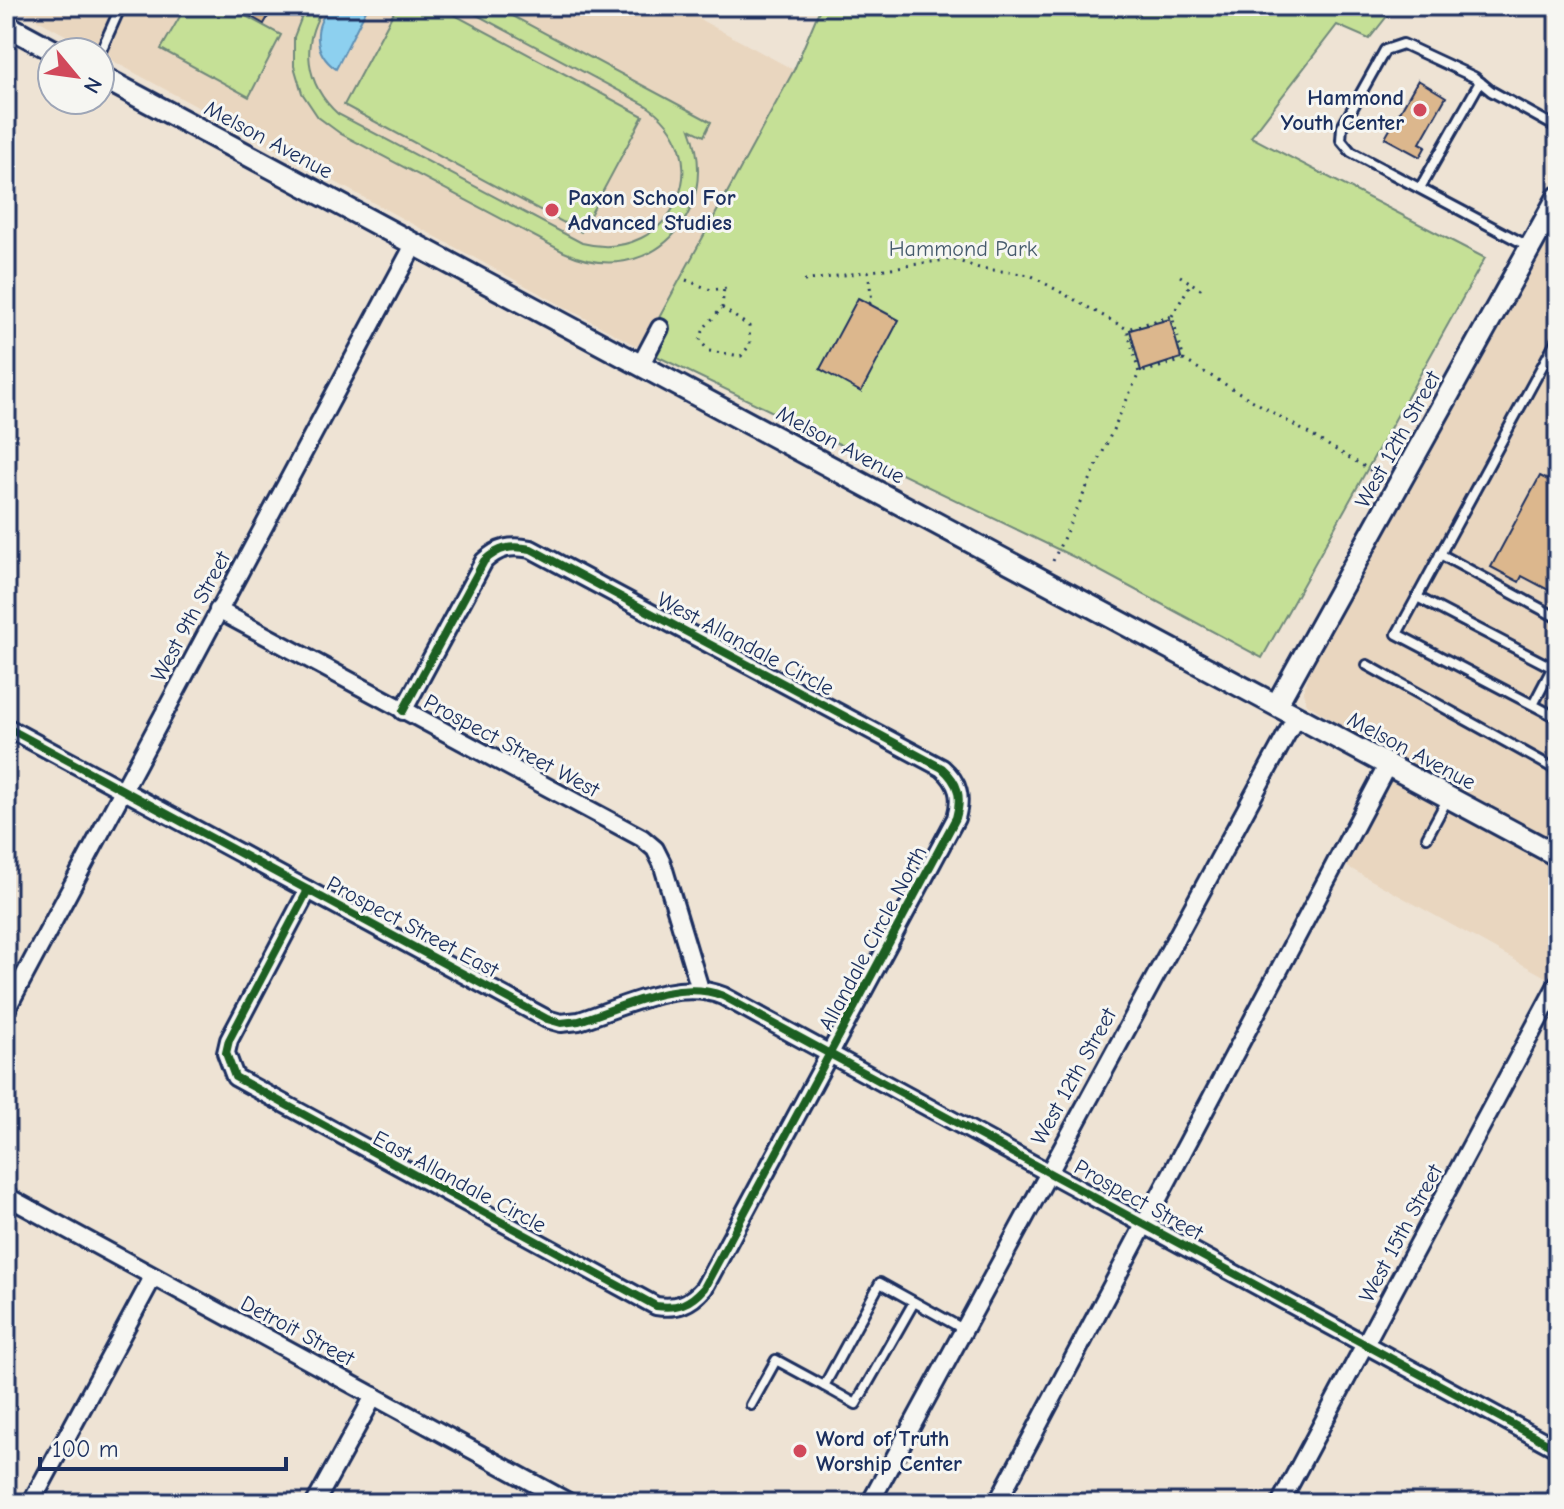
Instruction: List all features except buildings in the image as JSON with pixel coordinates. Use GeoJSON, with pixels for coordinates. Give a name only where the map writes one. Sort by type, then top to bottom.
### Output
{"type":"FeatureCollection","features":[{"type":"Feature","properties":{"kind":"street"},"geometry":{"type":"LineString","coordinates":[[6,25],[36,41]]}},
{"type":"Feature","properties":{"kind":"street","name":"Melson Avenue"},"geometry":{"type":"LineString","coordinates":[[116,84],[1558,856]]}},
{"type":"Feature","properties":{"kind":"street","name":"West 12th Street"},"geometry":{"type":"LineString","coordinates":[[1277,704],[1558,197]]}},
{"type":"Feature","properties":{"kind":"street","name":"West 9th Street"},"geometry":{"type":"LineString","coordinates":[[6,1010],[415,243]]}},
{"type":"Feature","properties":{"kind":"street"},"geometry":{"type":"LineString","coordinates":[[641,364],[660,328]]}},
{"type":"Feature","properties":{"kind":"street","name":"West Allandale Circle"},"geometry":{"type":"LineString","coordinates":[[403,711],[484,561],[506,547],[531,549],[942,768],[959,790]]}},
{"type":"Feature","properties":{"kind":"street","name":"Prospect Street West"},"geometry":{"type":"LineString","coordinates":[[218,610],[642,838],[655,849],[700,989]]}},
{"type":"Feature","properties":{"kind":"street","name":"West 12th Street"},"geometry":{"type":"LineString","coordinates":[[870,1503],[1297,715]]}},
{"type":"Feature","properties":{"kind":"street"},"geometry":{"type":"LineString","coordinates":[[6,727],[123,791]]}},
{"type":"Feature","properties":{"kind":"street"},"geometry":{"type":"LineString","coordinates":[[997,1503],[1388,764]]}},
{"type":"Feature","properties":{"kind":"street","name":"Allandale Circle North"},"geometry":{"type":"LineString","coordinates":[[684,1305],[704,1288],[830,1054],[956,818],[959,790]]}},
{"type":"Feature","properties":{"kind":"street","name":"Prospect Street East"},"geometry":{"type":"LineString","coordinates":[[123,791],[547,1019],[561,1023],[660,995],[700,989]]}},
{"type":"Feature","properties":{"kind":"street","name":"East Allandale Circle"},"geometry":{"type":"LineString","coordinates":[[308,890],[229,1040],[226,1053],[235,1077],[245,1086],[656,1306],[684,1305]]}},
{"type":"Feature","properties":{"kind":"street","name":"West 15th Street"},"geometry":{"type":"LineString","coordinates":[[1280,1503],[1558,983]]}},
{"type":"Feature","properties":{"kind":"street","name":"Prospect Street"},"geometry":{"type":"LineString","coordinates":[[700,989],[723,996],[1049,1170],[1558,1449]]}},
{"type":"Feature","properties":{"kind":"street","name":"Detroit Street"},"geometry":{"type":"LineString","coordinates":[[6,1196],[570,1503]]}},
{"type":"Feature","properties":{"kind":"street"},"geometry":{"type":"LineString","coordinates":[[31,1503],[153,1277]]}},
{"type":"Feature","properties":{"kind":"street"},"geometry":{"type":"LineString","coordinates":[[315,1503],[374,1396]]}},
{"type":"Feature","properties":{"kind":"lane"},"geometry":{"type":"LineString","coordinates":[[108,36],[121,6]]}},
{"type":"Feature","properties":{"kind":"lane"},"geometry":{"type":"LineString","coordinates":[[1530,247],[1351,152],[1341,140],[1342,127],[1385,50],[1403,44],[1419,49],[1480,82],[1558,128]]}},
{"type":"Feature","properties":{"kind":"lane"},"geometry":{"type":"LineString","coordinates":[[1420,188],[1480,82]]}},
{"type":"Feature","properties":{"kind":"lane"},"geometry":{"type":"LineString","coordinates":[[1558,337],[1397,634],[1558,718]]}},
{"type":"Feature","properties":{"kind":"lane"},"geometry":{"type":"LineString","coordinates":[[1440,554],[1558,618]]}},
{"type":"Feature","properties":{"kind":"lane"},"geometry":{"type":"LineString","coordinates":[[1417,597],[1553,668]]}},
{"type":"Feature","properties":{"kind":"lane"},"geometry":{"type":"LineString","coordinates":[[1534,703],[1558,657]]}},
{"type":"Feature","properties":{"kind":"lane"},"geometry":{"type":"LineString","coordinates":[[1367,665],[1555,769],[1558,790]]}},
{"type":"Feature","properties":{"kind":"lane"},"geometry":{"type":"LineString","coordinates":[[1427,837],[1449,797]]}},
{"type":"Feature","properties":{"kind":"lane"},"geometry":{"type":"LineString","coordinates":[[824,1386],[880,1283],[963,1329]]}},
{"type":"Feature","properties":{"kind":"lane"},"geometry":{"type":"LineString","coordinates":[[751,1405],[776,1360],[856,1404],[914,1302]]}},
{"type":"Feature","properties":{"kind":"path"},"geometry":{"type":"LineString","coordinates":[[804,281],[952,259],[979,268],[1030,275],[1127,329],[1172,316],[1191,283]]}},
{"type":"Feature","properties":{"kind":"path"},"geometry":{"type":"LineString","coordinates":[[868,271],[872,301],[869,304]]}},
{"type":"Feature","properties":{"kind":"path"},"geometry":{"type":"LineString","coordinates":[[1180,276],[1202,290]]}},
{"type":"Feature","properties":{"kind":"path"},"geometry":{"type":"LineString","coordinates":[[686,280],[711,290],[726,288],[722,308],[704,328],[700,341],[709,351],[741,356],[751,340],[749,326],[722,308]]}},
{"type":"Feature","properties":{"kind":"path"},"geometry":{"type":"LineString","coordinates":[[1172,316],[1184,360],[1382,477]]}},
{"type":"Feature","properties":{"kind":"path"},"geometry":{"type":"LineString","coordinates":[[1053,561],[1139,373],[1127,329]]}},
{"type":"Feature","properties":{"kind":"path"},"geometry":{"type":"LineString","coordinates":[[1139,373],[1184,360]]}},
{"type":"Feature","properties":{"kind":"shaded area","name":"Paxon School For Advanced Studies"},"geometry":{"type":"Polygon","coordinates":[[[12,6],[675,6],[794,70],[642,349],[116,63],[116,36],[67,36],[12,6]]]}},
{"type":"Feature","properties":{"kind":"shaded area"},"geometry":{"type":"Polygon","coordinates":[[[1558,215],[1558,846],[1387,755],[1307,704],[1303,692],[1318,648],[1558,215]]]}},
{"type":"Feature","properties":{"kind":"shaded area"},"geometry":{"type":"Polygon","coordinates":[[[1393,775],[1558,867],[1558,962],[1549,979],[1346,866],[1393,775]]]}},
{"type":"Feature","properties":{"kind":"green space"},"geometry":{"type":"Polygon","coordinates":[[[186,6],[227,6],[281,35],[249,97],[161,49],[186,6]]]}},
{"type":"Feature","properties":{"kind":"green space"},"geometry":{"type":"Polygon","coordinates":[[[306,6],[325,6],[312,34],[310,63],[319,90],[338,114],[582,243],[614,246],[641,238],[662,222],[677,201],[683,176],[680,150],[668,125],[644,104],[460,6],[494,6],[711,122],[704,136],[690,129],[698,160],[696,190],[687,216],[671,237],[650,253],[624,261],[595,261],[564,252],[341,134],[318,117],[302,93],[294,66],[294,37],[306,6]]]}},
{"type":"Feature","properties":{"kind":"green space"},"geometry":{"type":"Polygon","coordinates":[[[397,6],[438,6],[643,116],[581,232],[344,105],[397,6]]]}},
{"type":"Feature","properties":{"kind":"green space","name":"Hammond Park"},"geometry":{"type":"Polygon","coordinates":[[[821,6],[1395,6],[1369,39],[1337,25],[1251,137],[1485,258],[1262,658],[1076,558],[642,349],[794,70],[821,6]]]}},
{"type":"Feature","properties":{"kind":"water"},"geometry":{"type":"Polygon","coordinates":[[[332,6],[368,6],[336,69],[323,55],[318,39],[321,22],[332,6]]]}},
{"type":"Feature","properties":{"kind":"cycle path"},"geometry":{"type":"LineString","coordinates":[[308,890],[229,1040],[226,1053],[235,1077],[656,1306],[670,1307],[688,1302],[704,1288],[958,810],[959,797],[955,785],[942,768],[531,549],[506,548],[484,561],[403,711]]}},
{"type":"Feature","properties":{"kind":"cycle path"},"geometry":{"type":"LineString","coordinates":[[6,727],[547,1019],[561,1023],[579,1021],[669,992],[706,991],[723,996],[1558,1449]]}},
{"type":"Feature","properties":{"kind":"place","name":"Hammond Youth Center"},"geometry":{"type":"Point","coordinates":[1420,110]}},
{"type":"Feature","properties":{"kind":"place","name":"Paxon School For Advanced Studies"},"geometry":{"type":"Point","coordinates":[552,210]}},
{"type":"Feature","properties":{"kind":"place","name":"Word of Truth Worship Center"},"geometry":{"type":"Point","coordinates":[800,1451]}}]}
